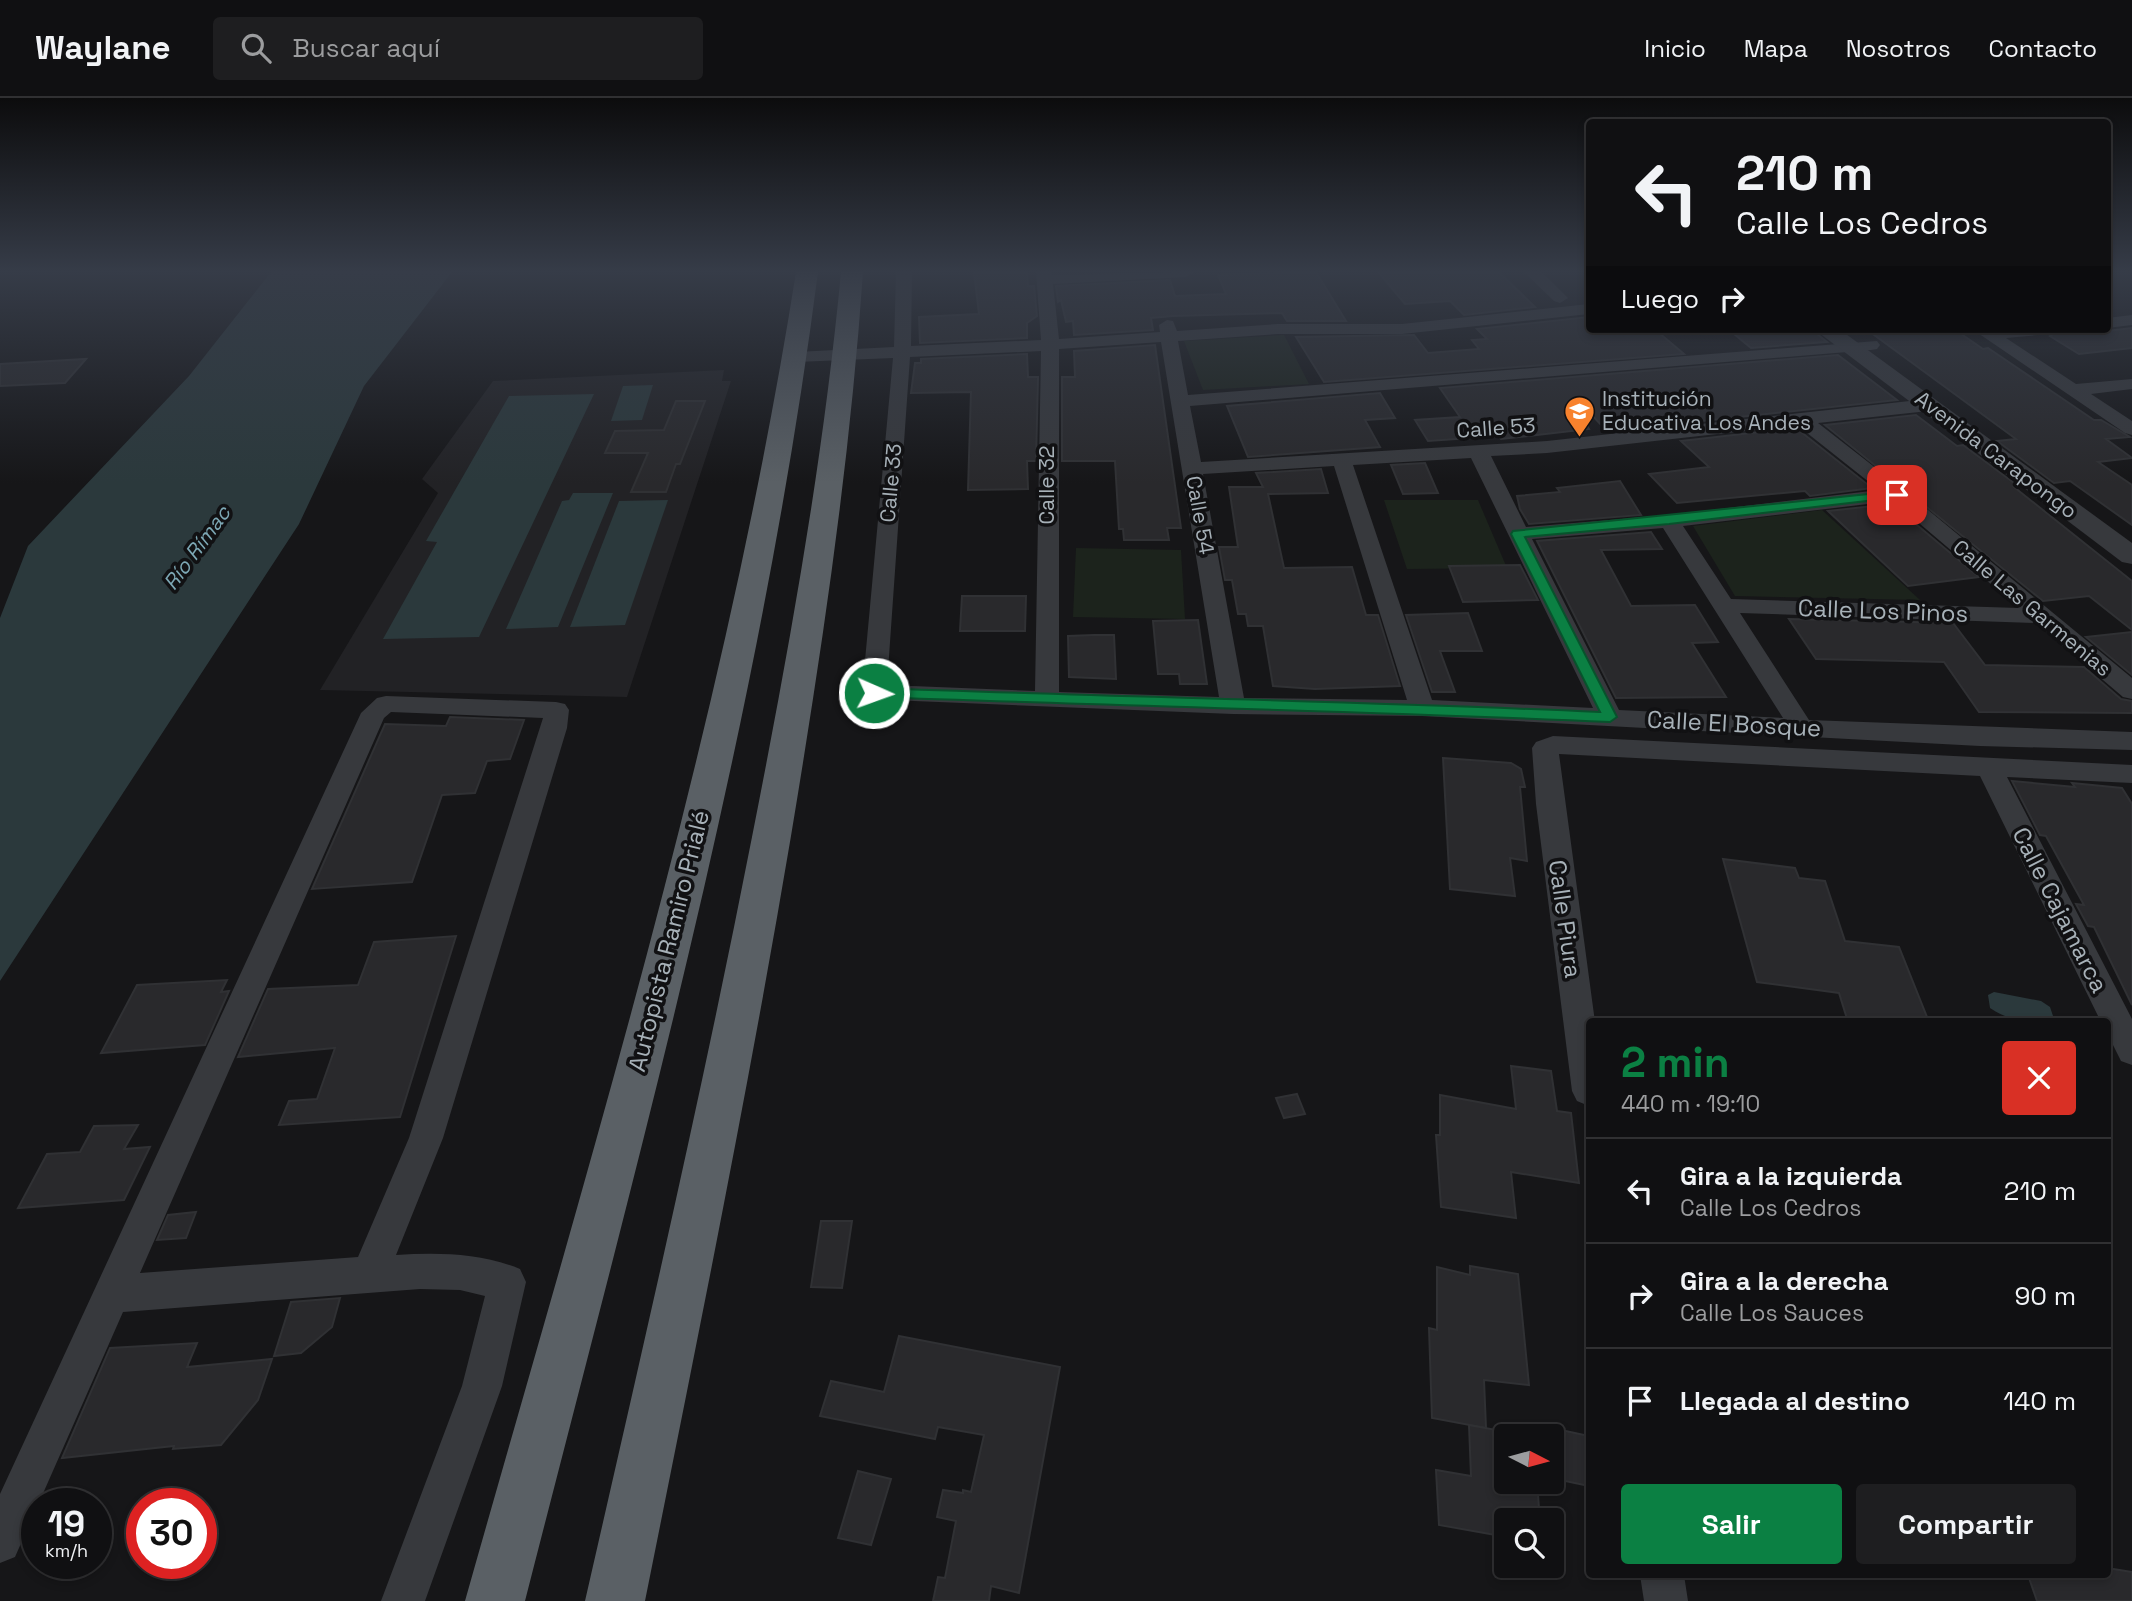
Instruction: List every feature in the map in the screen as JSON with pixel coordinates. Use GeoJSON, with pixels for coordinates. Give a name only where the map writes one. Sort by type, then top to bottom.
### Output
{"type":"FeatureCollection","features":[{"type":"Feature","properties":{"kind":"highway","name":"Autopista Ramiro Prialé"},"geometry":{"type":"LineString","coordinates":[[495,1601],[636,1074],[709,786],[768,520],[798,342]]}},
{"type":"Feature","properties":{"kind":"highway"},"geometry":{"type":"LineString","coordinates":[[615,1601],[742,1004],[816,593],[847,342]]}},
{"type":"Feature","properties":{"kind":"street","name":"Calle 33"},"geometry":{"type":"LineString","coordinates":[[874,693],[902,342]]}},
{"type":"Feature","properties":{"kind":"street"},"geometry":{"type":"LineString","coordinates":[[797,351],[991,342]]}},
{"type":"Feature","properties":{"kind":"street","name":"Calle 32"},"geometry":{"type":"LineString","coordinates":[[1047,698],[1049,342]]}},
{"type":"Feature","properties":{"kind":"street","name":"Calle 54"},"geometry":{"type":"LineString","coordinates":[[1170,342],[1233,706]]}},
{"type":"Feature","properties":{"kind":"street"},"geometry":{"type":"LineString","coordinates":[[1180,401],[1833,342]]}},
{"type":"Feature","properties":{"kind":"street","name":"Avenida Carapongo"},"geometry":{"type":"LineString","coordinates":[[1859,342],[1928,405],[2132,556]]}},
{"type":"Feature","properties":{"kind":"street","name":"Avenida Carapongo"},"geometry":{"type":"LineString","coordinates":[[1860,342],[2132,536]]}},
{"type":"Feature","properties":{"kind":"street"},"geometry":{"type":"LineString","coordinates":[[2000,342],[2132,429]]}},
{"type":"Feature","properties":{"kind":"street"},"geometry":{"type":"LineString","coordinates":[[2072,390],[2132,384]]}},
{"type":"Feature","properties":{"kind":"street","name":"Calle 53"},"geometry":{"type":"LineString","coordinates":[[1192,469],[1479,453],[1928,405]]}},
{"type":"Feature","properties":{"kind":"street","name":"Calle Las Garmenias"},"geometry":{"type":"LineString","coordinates":[[1801,419],[1897,495],[2132,691]]}},
{"type":"Feature","properties":{"kind":"street"},"geometry":{"type":"LineString","coordinates":[[1479,453],[1610,717]]}},
{"type":"Feature","properties":{"kind":"street"},"geometry":{"type":"LineString","coordinates":[[1342,461],[1422,708]]}},
{"type":"Feature","properties":{"kind":"street"},"geometry":{"type":"LineString","coordinates":[[1517,534],[1897,495]]}},
{"type":"Feature","properties":{"kind":"street"},"geometry":{"type":"LineString","coordinates":[[1669,520],[1801,727]]}},
{"type":"Feature","properties":{"kind":"street","name":"Calle Los Pinos"},"geometry":{"type":"LineString","coordinates":[[1724,606],[2042,616]]}},
{"type":"Feature","properties":{"kind":"street","name":"Calle El Bosque"},"geometry":{"type":"LineString","coordinates":[[874,693],[1233,706],[1422,708],[1980,737],[2132,741]]}},
{"type":"Feature","properties":{"kind":"street"},"geometry":{"type":"LineString","coordinates":[[0,1542],[374,713],[386,704],[556,710],[550,741],[426,1138],[370,1273]]}},
{"type":"Feature","properties":{"kind":"street","name":"Calle El Bosque"},"geometry":{"type":"LineString","coordinates":[[1545,748],[1553,745],[2132,774]]}},
{"type":"Feature","properties":{"kind":"street","name":"Calle Piura"},"geometry":{"type":"LineString","coordinates":[[1545,748],[1550,804],[1586,1069]]}},
{"type":"Feature","properties":{"kind":"street","name":"Calle Cajamarca"},"geometry":{"type":"LineString","coordinates":[[1989,768],[2132,1051]]}},
{"type":"Feature","properties":{"kind":"street"},"geometry":{"type":"LineString","coordinates":[[112,1294],[370,1273],[460,1272],[507,1282],[482,1385],[403,1601]]}},
{"type":"Feature","properties":{"kind":"street"},"geometry":{"type":"LineString","coordinates":[[1662,1578],[1666,1601]]}},
{"type":"Feature","properties":{"kind":"shaded area"},"geometry":{"type":"Polygon","coordinates":[[[1184,342],[1288,342],[1309,384],[1203,390],[1184,342]]]}},
{"type":"Feature","properties":{"kind":"shaded area"},"geometry":{"type":"Polygon","coordinates":[[[724,370],[722,381],[731,381],[627,697],[320,690],[438,493],[422,479],[493,381],[724,370]]]}},
{"type":"Feature","properties":{"kind":"shaded area"},"geometry":{"type":"Polygon","coordinates":[[[1384,500],[1478,500],[1507,568],[1407,569],[1384,500]]]}},
{"type":"Feature","properties":{"kind":"shaded area"},"geometry":{"type":"Polygon","coordinates":[[[1822,510],[1920,600],[1735,596],[1693,526],[1822,510]]]}},
{"type":"Feature","properties":{"kind":"shaded area"},"geometry":{"type":"Polygon","coordinates":[[[1076,548],[1181,550],[1185,619],[1073,617],[1076,548]]]}},
{"type":"Feature","properties":{"kind":"water","name":"Río Rímac"},"geometry":{"type":"Polygon","coordinates":[[[216,342],[398,342],[364,386],[299,524],[0,981],[0,618],[28,546],[189,376],[216,342]]]}},
{"type":"Feature","properties":{"kind":"water"},"geometry":{"type":"Polygon","coordinates":[[[653,385],[642,420],[611,421],[623,386],[653,385]]]}},
{"type":"Feature","properties":{"kind":"water"},"geometry":{"type":"Polygon","coordinates":[[[594,394],[479,637],[383,639],[437,542],[426,541],[509,396],[594,394]]]}},
{"type":"Feature","properties":{"kind":"water"},"geometry":{"type":"Polygon","coordinates":[[[573,493],[613,493],[558,627],[506,629],[562,501],[569,500],[573,493]]]}},
{"type":"Feature","properties":{"kind":"water"},"geometry":{"type":"Polygon","coordinates":[[[668,500],[625,625],[570,627],[619,501],[668,500]]]}},
{"type":"Feature","properties":{"kind":"water"},"geometry":{"type":"Polygon","coordinates":[[[1994,992],[2041,1001],[2050,1007],[2054,1018],[2005,1016],[1990,1008],[1988,995],[1994,992]]]}},
{"type":"Feature","properties":{"kind":"building"},"geometry":{"type":"Polygon","coordinates":[[[1299,342],[1420,342],[1428,353],[1479,349],[1474,342],[1670,342],[1684,354],[1324,382],[1299,342]]]}},
{"type":"Feature","properties":{"kind":"building"},"geometry":{"type":"Polygon","coordinates":[[[1744,342],[1825,342],[1751,348],[1744,342]]]}},
{"type":"Feature","properties":{"kind":"building"},"geometry":{"type":"Polygon","coordinates":[[[1884,342],[1973,342],[1983,349],[1988,348],[2094,420],[2101,420],[2130,437],[2106,439],[2132,458],[2098,462],[2132,485],[2132,525],[2070,481],[2054,483],[1997,441],[2016,439],[1884,342]]]}},
{"type":"Feature","properties":{"kind":"building"},"geometry":{"type":"Polygon","coordinates":[[[2060,342],[2132,342],[2132,348],[2079,354],[2060,342]]]}},
{"type":"Feature","properties":{"kind":"building"},"geometry":{"type":"Polygon","coordinates":[[[1155,345],[1181,528],[1167,528],[1169,540],[1124,540],[1123,529],[1119,529],[1115,461],[1062,461],[1062,377],[1075,377],[1074,351],[1155,345]]]}},
{"type":"Feature","properties":{"kind":"building"},"geometry":{"type":"Polygon","coordinates":[[[1027,354],[1028,377],[1038,377],[1036,461],[1027,461],[1028,489],[968,490],[971,392],[911,393],[915,363],[921,363],[921,359],[1027,354]]]}},
{"type":"Feature","properties":{"kind":"building"},"geometry":{"type":"Polygon","coordinates":[[[1838,355],[1897,400],[1665,425],[1604,428],[1589,412],[1582,417],[1589,429],[1501,439],[1499,436],[1428,441],[1415,420],[1460,417],[1440,388],[1838,355]]]}},
{"type":"Feature","properties":{"kind":"building"},"geometry":{"type":"Polygon","coordinates":[[[86,359],[65,383],[0,386],[0,364],[86,359]]]}},
{"type":"Feature","properties":{"kind":"building"},"geometry":{"type":"Polygon","coordinates":[[[1380,393],[1395,418],[1365,420],[1380,447],[1248,457],[1227,406],[1380,393]]]}},
{"type":"Feature","properties":{"kind":"building"},"geometry":{"type":"Polygon","coordinates":[[[676,401],[705,401],[680,464],[676,464],[666,492],[631,492],[648,453],[605,453],[615,431],[664,430],[676,401]]]}},
{"type":"Feature","properties":{"kind":"building"},"geometry":{"type":"Polygon","coordinates":[[[1916,415],[1957,446],[1963,445],[2018,486],[2014,487],[2132,581],[2132,630],[2089,596],[2043,601],[1825,425],[1916,415]]]}},
{"type":"Feature","properties":{"kind":"building"},"geometry":{"type":"Polygon","coordinates":[[[1796,428],[1872,488],[1810,496],[1805,491],[1677,503],[1649,474],[1709,467],[1681,441],[1796,428]]]}},
{"type":"Feature","properties":{"kind":"building"},"geometry":{"type":"Polygon","coordinates":[[[1425,463],[1438,493],[1403,494],[1391,465],[1425,463]]]}},
{"type":"Feature","properties":{"kind":"building"},"geometry":{"type":"Polygon","coordinates":[[[1321,469],[1328,493],[1268,494],[1284,568],[1352,567],[1366,615],[1378,615],[1400,686],[1315,689],[1273,686],[1263,626],[1248,626],[1246,614],[1238,614],[1232,580],[1225,580],[1219,547],[1238,547],[1229,487],[1263,487],[1256,473],[1321,469]]]}},
{"type":"Feature","properties":{"kind":"building"},"geometry":{"type":"Polygon","coordinates":[[[1620,481],[1641,515],[1529,524],[1520,509],[1517,496],[1560,492],[1557,488],[1620,481]]]}},
{"type":"Feature","properties":{"kind":"building"},"geometry":{"type":"Polygon","coordinates":[[[1892,504],[1979,577],[1908,586],[1828,511],[1892,504]]]}},
{"type":"Feature","properties":{"kind":"building"},"geometry":{"type":"Polygon","coordinates":[[[1651,532],[1662,549],[1601,550],[1631,606],[1695,605],[1718,642],[1692,643],[1726,697],[1616,698],[1537,541],[1651,532]]]}},
{"type":"Feature","properties":{"kind":"building"},"geometry":{"type":"Polygon","coordinates":[[[1520,565],[1538,600],[1463,602],[1449,566],[1520,565]]]}},
{"type":"Feature","properties":{"kind":"building"},"geometry":{"type":"Polygon","coordinates":[[[962,596],[1026,596],[1025,631],[960,631],[962,596]]]}},
{"type":"Feature","properties":{"kind":"building"},"geometry":{"type":"Polygon","coordinates":[[[1468,613],[1482,651],[1440,651],[1455,692],[1432,692],[1406,615],[1468,613]]]}},
{"type":"Feature","properties":{"kind":"building"},"geometry":{"type":"Polygon","coordinates":[[[1789,619],[1953,623],[1985,665],[2084,667],[2121,699],[2132,701],[2132,713],[1979,712],[1944,662],[1816,659],[1789,619]]]}},
{"type":"Feature","properties":{"kind":"building"},"geometry":{"type":"Polygon","coordinates":[[[1198,620],[1207,684],[1180,684],[1179,674],[1158,674],[1153,621],[1198,620]]]}},
{"type":"Feature","properties":{"kind":"building"},"geometry":{"type":"Polygon","coordinates":[[[2132,632],[2132,675],[2086,637],[2132,632]]]}},
{"type":"Feature","properties":{"kind":"building"},"geometry":{"type":"Polygon","coordinates":[[[1114,635],[1116,679],[1069,677],[1068,636],[1114,635]]]}},
{"type":"Feature","properties":{"kind":"building"},"geometry":{"type":"Polygon","coordinates":[[[450,717],[524,720],[510,759],[487,761],[475,793],[442,795],[412,882],[312,889],[385,724],[446,726],[450,717]]]}},
{"type":"Feature","properties":{"kind":"building"},"geometry":{"type":"Polygon","coordinates":[[[1443,758],[1511,763],[1521,769],[1525,787],[1520,787],[1527,861],[1510,858],[1515,896],[1450,889],[1443,758]]]}},
{"type":"Feature","properties":{"kind":"building"},"geometry":{"type":"Polygon","coordinates":[[[2012,781],[2122,788],[2132,804],[2132,1005],[2094,927],[2088,926],[2076,904],[2084,905],[2046,836],[2040,835],[2012,781]]]}},
{"type":"Feature","properties":{"kind":"building"},"geometry":{"type":"Polygon","coordinates":[[[1723,859],[1795,868],[1799,878],[1825,881],[1845,941],[1899,947],[1927,1018],[1847,1018],[1839,993],[1757,982],[1723,859]]]}},
{"type":"Feature","properties":{"kind":"building"},"geometry":{"type":"Polygon","coordinates":[[[456,936],[400,1117],[279,1125],[289,1101],[317,1099],[335,1048],[238,1057],[268,989],[358,985],[374,942],[456,936]]]}},
{"type":"Feature","properties":{"kind":"building"},"geometry":{"type":"Polygon","coordinates":[[[227,980],[221,992],[229,991],[205,1045],[101,1053],[137,985],[227,980]]]}},
{"type":"Feature","properties":{"kind":"building"},"geometry":{"type":"Polygon","coordinates":[[[1511,1066],[1551,1071],[1557,1111],[1571,1113],[1579,1183],[1511,1172],[1516,1218],[1441,1207],[1436,1135],[1440,1135],[1440,1095],[1516,1109],[1511,1066]]]}},
{"type":"Feature","properties":{"kind":"building"},"geometry":{"type":"Polygon","coordinates":[[[1297,1094],[1305,1114],[1284,1118],[1276,1098],[1297,1094]]]}},
{"type":"Feature","properties":{"kind":"building"},"geometry":{"type":"Polygon","coordinates":[[[138,1125],[124,1149],[150,1147],[124,1200],[18,1208],[47,1154],[80,1152],[94,1126],[138,1125]]]}},
{"type":"Feature","properties":{"kind":"building"},"geometry":{"type":"Polygon","coordinates":[[[196,1212],[186,1238],[157,1240],[168,1215],[196,1212]]]}},
{"type":"Feature","properties":{"kind":"building"},"geometry":{"type":"Polygon","coordinates":[[[821,1221],[852,1221],[842,1288],[811,1287],[821,1221]]]}},
{"type":"Feature","properties":{"kind":"building"},"geometry":{"type":"Polygon","coordinates":[[[1470,1266],[1518,1274],[1529,1385],[1484,1380],[1486,1428],[1432,1418],[1429,1328],[1437,1330],[1437,1267],[1470,1275],[1470,1266]]]}},
{"type":"Feature","properties":{"kind":"building"},"geometry":{"type":"Polygon","coordinates":[[[340,1298],[332,1327],[301,1353],[274,1356],[291,1302],[340,1298]]]}},
{"type":"Feature","properties":{"kind":"building"},"geometry":{"type":"Polygon","coordinates":[[[899,1336],[1060,1367],[1019,1593],[991,1586],[989,1601],[933,1601],[938,1577],[945,1578],[956,1521],[937,1517],[943,1490],[971,1492],[984,1435],[938,1427],[935,1439],[820,1416],[831,1381],[884,1392],[899,1336]]]}},
{"type":"Feature","properties":{"kind":"building"},"geometry":{"type":"Polygon","coordinates":[[[197,1343],[187,1367],[272,1359],[258,1400],[221,1445],[173,1449],[174,1446],[62,1458],[110,1348],[197,1343]]]}},
{"type":"Feature","properties":{"kind":"building"},"geometry":{"type":"Polygon","coordinates":[[[1469,1425],[1494,1430],[1494,1494],[1538,1494],[1539,1508],[1494,1508],[1494,1535],[1439,1525],[1436,1470],[1471,1476],[1469,1425]]]}},
{"type":"Feature","properties":{"kind":"building"},"geometry":{"type":"Polygon","coordinates":[[[1564,1431],[1586,1435],[1586,1485],[1565,1481],[1564,1431]]]}},
{"type":"Feature","properties":{"kind":"building"},"geometry":{"type":"Polygon","coordinates":[[[858,1471],[891,1479],[871,1545],[838,1538],[858,1471]]]}},
{"type":"Feature","properties":{"kind":"building"},"geometry":{"type":"Polygon","coordinates":[[[2111,1569],[2132,1572],[2132,1601],[2037,1601],[2029,1578],[2111,1578],[2111,1569]]]}},
{"type":"Feature","properties":{"kind":"place","name":"Institución Educativa Los Andes"},"geometry":{"type":"Point","coordinates":[1579,438]}},
{"type":"Feature","properties":{"kind":"route"},"geometry":{"type":"LineString","coordinates":[[874,693],[1233,706],[1422,708],[1610,717],[1517,534],[1897,495]]}}]}
